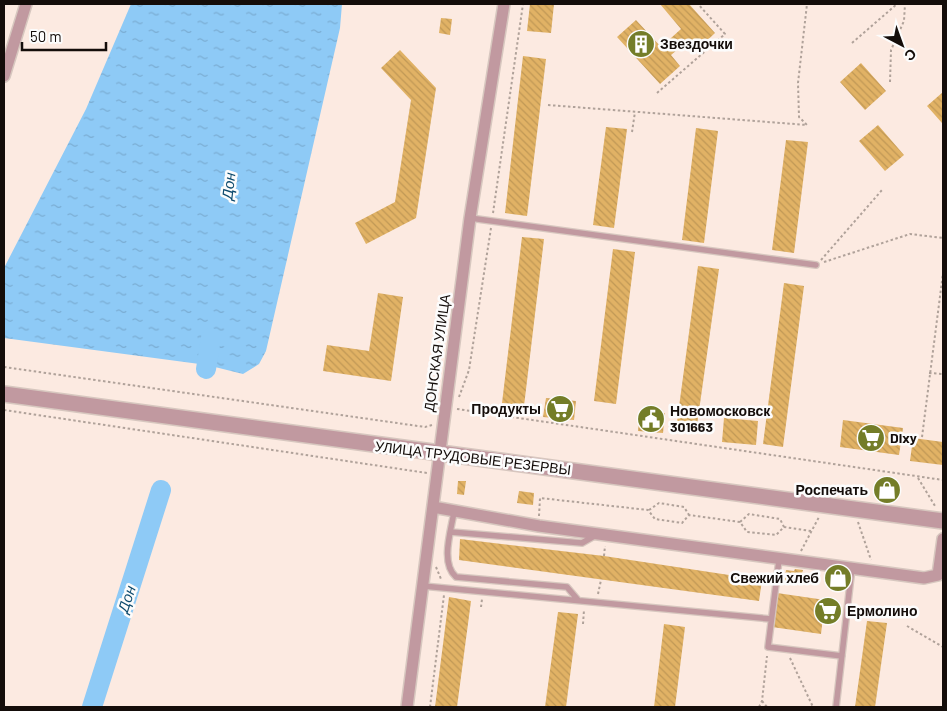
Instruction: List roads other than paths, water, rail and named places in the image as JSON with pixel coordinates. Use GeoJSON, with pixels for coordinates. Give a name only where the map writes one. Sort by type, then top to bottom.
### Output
{"type":"FeatureCollection","features":[{"type":"Feature","properties":{"kind":"street"},"geometry":{"type":"LineString","coordinates":[[4,76],[26,4]]}},
{"type":"Feature","properties":{"kind":"street","name":"ДОНСКАЯ УЛИЦА"},"geometry":{"type":"LineString","coordinates":[[407,707],[444,407],[470,218],[504,4]]}},
{"type":"Feature","properties":{"kind":"street","name":"УЛИЦА ТРУДОВЫЕ РЕЗЕРВЫ"},"geometry":{"type":"LineString","coordinates":[[4,394],[438,454],[853,508],[941,516]]}},
{"type":"Feature","properties":{"kind":"street"},"geometry":{"type":"LineString","coordinates":[[433,507],[539,526],[779,560],[852,567],[924,578],[938,575],[943,539]]}},
{"type":"Feature","properties":{"kind":"lane"},"geometry":{"type":"LineString","coordinates":[[470,218],[816,265]]}},
{"type":"Feature","properties":{"kind":"lane"},"geometry":{"type":"LineString","coordinates":[[454,512],[448,559],[449,568],[456,576],[567,587],[578,600]]}},
{"type":"Feature","properties":{"kind":"lane"},"geometry":{"type":"LineString","coordinates":[[451,532],[582,543],[598,534]]}},
{"type":"Feature","properties":{"kind":"lane"},"geometry":{"type":"LineString","coordinates":[[779,560],[768,647],[842,656]]}},
{"type":"Feature","properties":{"kind":"lane"},"geometry":{"type":"LineString","coordinates":[[836,707],[852,567]]}},
{"type":"Feature","properties":{"kind":"lane"},"geometry":{"type":"LineString","coordinates":[[423,586],[771,619]]}},
{"type":"Feature","properties":{"kind":"water"},"geometry":{"type":"Polygon","coordinates":[[[131,4],[342,4],[340,28],[266,351],[259,364],[243,374],[207,365],[4,338],[4,268],[86,109],[131,4]]]}},
{"type":"Feature","properties":{"kind":"waterway","name":"Дон"},"geometry":{"type":"LineString","coordinates":[[206,369],[211,338]]}},
{"type":"Feature","properties":{"kind":"waterway","name":"Дон"},"geometry":{"type":"LineString","coordinates":[[92,707],[161,490]]}},
{"type":"Feature","properties":{"kind":"place","name":"Звездочки"},"geometry":{"type":"Point","coordinates":[641,44]}},
{"type":"Feature","properties":{"kind":"place","name":"Продукты"},"geometry":{"type":"Point","coordinates":[560,409]}},
{"type":"Feature","properties":{"kind":"place","name":"Новомосковск 301663"},"geometry":{"type":"Point","coordinates":[651,419]}},
{"type":"Feature","properties":{"kind":"place","name":"Dixy"},"geometry":{"type":"Point","coordinates":[871,438]}},
{"type":"Feature","properties":{"kind":"place","name":"Роспечать"},"geometry":{"type":"Point","coordinates":[887,490]}},
{"type":"Feature","properties":{"kind":"place","name":"Свежий хлеб"},"geometry":{"type":"Point","coordinates":[838,578]}},
{"type":"Feature","properties":{"kind":"place","name":"Ермолино"},"geometry":{"type":"Point","coordinates":[828,611]}}]}
